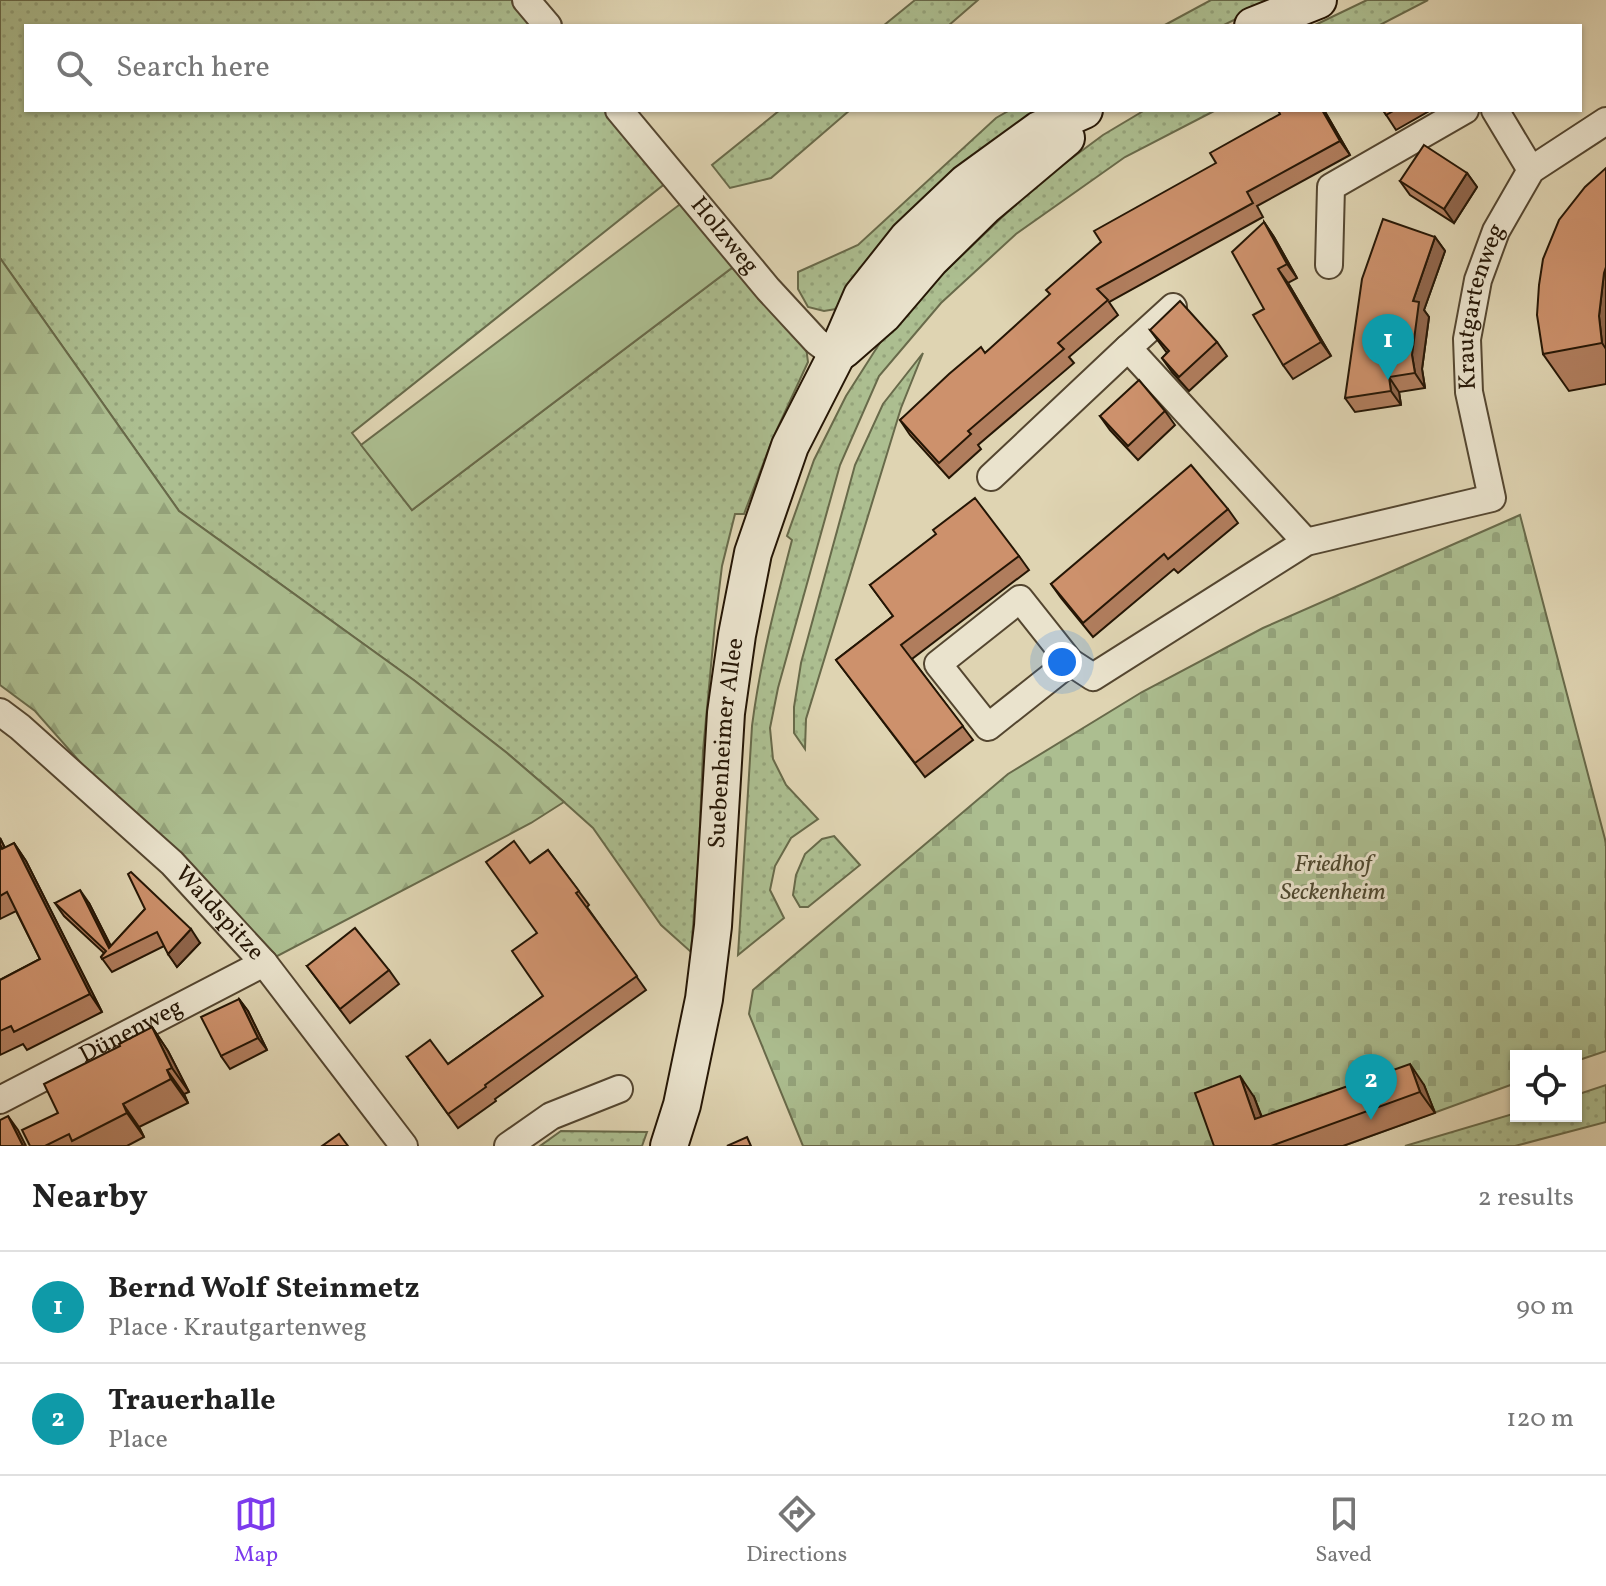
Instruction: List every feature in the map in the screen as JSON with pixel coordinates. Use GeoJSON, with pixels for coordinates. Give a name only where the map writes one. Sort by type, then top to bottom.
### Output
{"type":"FeatureCollection","features":[{"type":"Feature","properties":{"kind":"main road"},"geometry":{"type":"LineString","coordinates":[[1255,24],[1296,0]]}},
{"type":"Feature","properties":{"kind":"main road"},"geometry":{"type":"LineString","coordinates":[[1257,24],[1318,0]]}},
{"type":"Feature","properties":{"kind":"main road","name":"Suebenheimer Allee"},"geometry":{"type":"LineString","coordinates":[[669,1146],[682,1105],[704,999],[713,926],[726,713],[737,635],[753,553],[790,446],[836,356],[862,296],[908,238],[966,183],[1039,130],[1080,112]]}},
{"type":"Feature","properties":{"kind":"main road","name":"Suebenheimer Allee"},"geometry":{"type":"LineString","coordinates":[[836,356],[883,315],[930,260],[985,206],[1099,112]]}},
{"type":"Feature","properties":{"kind":"street"},"geometry":{"type":"LineString","coordinates":[[526,0],[546,24]]}},
{"type":"Feature","properties":{"kind":"street","name":"Holzweg"},"geometry":{"type":"LineString","coordinates":[[621,112],[768,289],[816,341],[836,356]]}},
{"type":"Feature","properties":{"kind":"street"},"geometry":{"type":"LineString","coordinates":[[1329,265],[1331,187],[1462,112]]}},
{"type":"Feature","properties":{"kind":"street"},"geometry":{"type":"LineString","coordinates":[[1496,112],[1531,170]]}},
{"type":"Feature","properties":{"kind":"street","name":"Krautgartenweg"},"geometry":{"type":"LineString","coordinates":[[1070,662],[1093,677],[1306,542],[1492,498],[1469,392],[1467,339],[1478,280],[1496,231],[1531,170],[1606,121]]}},
{"type":"Feature","properties":{"kind":"street"},"geometry":{"type":"LineString","coordinates":[[991,477],[1173,307]]}},
{"type":"Feature","properties":{"kind":"street"},"geometry":{"type":"LineString","coordinates":[[1128,348],[1306,542]]}},
{"type":"Feature","properties":{"kind":"street"},"geometry":{"type":"LineString","coordinates":[[1020,599],[1070,662],[988,727],[938,664],[1020,599]]}},
{"type":"Feature","properties":{"kind":"street","name":"Waldspitze"},"geometry":{"type":"LineString","coordinates":[[7,725],[172,863],[264,963],[404,1146]]}},
{"type":"Feature","properties":{"kind":"street","name":"Dünenweg"},"geometry":{"type":"LineString","coordinates":[[0,1100],[264,963]]}},
{"type":"Feature","properties":{"kind":"street"},"geometry":{"type":"LineString","coordinates":[[508,1146],[551,1116],[619,1089]]}},
{"type":"Feature","properties":{"kind":"green space"},"geometry":{"type":"Polygon","coordinates":[[[0,0],[519,0],[538,24],[24,24],[24,112],[611,112],[667,182],[352,433],[412,510],[737,264],[806,347],[808,362],[773,438],[744,514],[735,514],[722,566],[703,751],[691,952],[661,925],[593,828],[564,802],[415,681],[179,511],[0,258],[0,0]]]}},
{"type":"Feature","properties":{"kind":"green space"},"geometry":{"type":"Polygon","coordinates":[[[915,0],[978,0],[950,24],[885,24],[915,0]]]}},
{"type":"Feature","properties":{"kind":"green space"},"geometry":{"type":"Polygon","coordinates":[[[1211,0],[1274,0],[1226,24],[1167,24],[1211,0]]]}},
{"type":"Feature","properties":{"kind":"green space"},"geometry":{"type":"Polygon","coordinates":[[[1367,0],[1428,0],[1382,24],[1317,24],[1367,0]]]}},
{"type":"Feature","properties":{"kind":"green space"},"geometry":{"type":"Polygon","coordinates":[[[778,112],[848,112],[771,178],[730,188],[712,165],[778,112]]]}},
{"type":"Feature","properties":{"kind":"green space"},"geometry":{"type":"Polygon","coordinates":[[[1006,112],[1057,112],[848,307],[824,311],[808,307],[798,289],[798,272],[858,245],[996,118],[1006,112]]]}},
{"type":"Feature","properties":{"kind":"green space"},"geometry":{"type":"Polygon","coordinates":[[[1142,112],[1212,112],[1125,157],[1016,234],[941,303],[879,376],[840,465],[778,688],[770,728],[773,759],[786,785],[818,819],[791,838],[775,866],[770,890],[784,918],[738,955],[755,702],[792,540],[787,536],[814,460],[846,396],[883,338],[936,280],[1037,184],[1103,135],[1142,112]]]}},
{"type":"Feature","properties":{"kind":"green space"},"geometry":{"type":"Polygon","coordinates":[[[683,202],[737,264],[412,510],[361,445],[683,202]]]}},
{"type":"Feature","properties":{"kind":"green space"},"geometry":{"type":"Polygon","coordinates":[[[0,258],[179,511],[415,681],[564,802],[531,823],[264,963],[164,857],[35,711],[0,685],[0,258]]]}},
{"type":"Feature","properties":{"kind":"green space"},"geometry":{"type":"Polygon","coordinates":[[[923,353],[901,408],[806,719],[805,749],[794,733],[794,707],[801,663],[855,465],[883,404],[923,353]]]}},
{"type":"Feature","properties":{"kind":"green space","name":"Friedhof Seckenheim"},"geometry":{"type":"Polygon","coordinates":[[[1520,515],[1606,843],[1606,1051],[1582,1059],[1582,1050],[1510,1050],[1510,1085],[1343,1146],[803,1146],[749,1014],[753,990],[1008,774],[1142,692],[1263,628],[1520,515]]]}},
{"type":"Feature","properties":{"kind":"green space"},"geometry":{"type":"Polygon","coordinates":[[[834,836],[860,865],[808,907],[800,907],[793,895],[796,875],[805,854],[822,839],[834,836]]]}},
{"type":"Feature","properties":{"kind":"green space"},"geometry":{"type":"Polygon","coordinates":[[[1606,1085],[1606,1122],[1515,1146],[1405,1146],[1510,1115],[1510,1122],[1582,1122],[1582,1093],[1606,1085]]]}},
{"type":"Feature","properties":{"kind":"green space"},"geometry":{"type":"Polygon","coordinates":[[[561,1131],[647,1132],[642,1146],[540,1146],[561,1131]]]}},
{"type":"Feature","properties":{"kind":"building"},"geometry":{"type":"Polygon","coordinates":[[[1323,112],[1340,141],[1247,192],[1253,203],[1097,289],[1108,300],[1058,343],[1064,349],[968,431],[971,434],[939,463],[900,420],[981,347],[985,353],[1050,294],[1046,290],[1101,242],[1094,231],[1216,163],[1210,153],[1280,114],[1323,112]]]}},
{"type":"Feature","properties":{"kind":"building"},"geometry":{"type":"Polygon","coordinates":[[[1424,145],[1467,173],[1444,209],[1400,181],[1424,145]]]}},
{"type":"Feature","properties":{"kind":"building"},"geometry":{"type":"Polygon","coordinates":[[[1606,168],[1606,267],[1599,316],[1602,343],[1543,354],[1537,315],[1543,259],[1559,220],[1585,187],[1606,168]]]}},
{"type":"Feature","properties":{"kind":"building"},"geometry":{"type":"Polygon","coordinates":[[[1383,219],[1435,237],[1413,301],[1419,302],[1412,355],[1415,373],[1389,377],[1391,391],[1345,398],[1362,279],[1383,219]]]}},
{"type":"Feature","properties":{"kind":"building"},"geometry":{"type":"Polygon","coordinates":[[[1264,222],[1287,264],[1278,269],[1321,342],[1283,365],[1253,315],[1264,309],[1232,252],[1264,222]]]}},
{"type":"Feature","properties":{"kind":"building"},"geometry":{"type":"Polygon","coordinates":[[[1180,301],[1217,342],[1179,377],[1162,358],[1169,351],[1150,330],[1180,301]]]}},
{"type":"Feature","properties":{"kind":"building"},"geometry":{"type":"Polygon","coordinates":[[[1139,380],[1165,411],[1128,446],[1100,416],[1139,380]]]}},
{"type":"Feature","properties":{"kind":"building"},"geometry":{"type":"Polygon","coordinates":[[[1191,465],[1228,509],[1168,559],[1164,554],[1083,623],[1051,584],[1191,465]]]}},
{"type":"Feature","properties":{"kind":"building"},"geometry":{"type":"Polygon","coordinates":[[[975,498],[1019,556],[901,645],[963,726],[915,763],[836,660],[893,616],[870,585],[936,534],[933,530],[975,498]]]}},
{"type":"Feature","properties":{"kind":"building"},"geometry":{"type":"Polygon","coordinates":[[[514,841],[530,863],[548,850],[637,976],[448,1114],[407,1057],[430,1040],[448,1064],[543,996],[512,951],[537,933],[486,862],[514,841]]]}},
{"type":"Feature","properties":{"kind":"building"},"geometry":{"type":"Polygon","coordinates":[[[14,843],[90,994],[14,1032],[11,1026],[0,1031],[0,980],[40,959],[7,892],[0,896],[0,845],[2,849],[14,843]]]}},
{"type":"Feature","properties":{"kind":"building"},"geometry":{"type":"Polygon","coordinates":[[[131,872],[191,929],[168,954],[157,932],[102,959],[106,951],[55,903],[80,890],[109,948],[145,909],[128,874],[131,872]]]}},
{"type":"Feature","properties":{"kind":"building"},"geometry":{"type":"Polygon","coordinates":[[[355,928],[389,970],[340,1009],[307,966],[355,928]]]}},
{"type":"Feature","properties":{"kind":"building"},"geometry":{"type":"Polygon","coordinates":[[[239,999],[258,1038],[221,1056],[201,1017],[239,999]]]}},
{"type":"Feature","properties":{"kind":"building"},"geometry":{"type":"Polygon","coordinates":[[[152,1027],[172,1068],[167,1070],[171,1079],[123,1104],[127,1113],[72,1141],[69,1134],[45,1146],[30,1146],[22,1130],[58,1113],[44,1084],[152,1027]]]}},
{"type":"Feature","properties":{"kind":"building"},"geometry":{"type":"Polygon","coordinates":[[[1410,1064],[1420,1092],[1271,1146],[1214,1146],[1195,1093],[1240,1076],[1255,1119],[1410,1064]]]}},
{"type":"Feature","properties":{"kind":"building"},"geometry":{"type":"Polygon","coordinates":[[[8,1116],[23,1146],[0,1146],[0,1120],[8,1116]]]}},
{"type":"Feature","properties":{"kind":"building"},"geometry":{"type":"Polygon","coordinates":[[[339,1134],[348,1146],[322,1146],[339,1134]]]}},
{"type":"Feature","properties":{"kind":"building"},"geometry":{"type":"Polygon","coordinates":[[[747,1137],[751,1146],[727,1146],[747,1137]]]}},
{"type":"Feature","properties":{"kind":"place","name":"Bernd Wolf Steinmetz"},"geometry":{"type":"Point","coordinates":[1388,380]}},
{"type":"Feature","properties":{"kind":"place","name":"Trauerhalle"},"geometry":{"type":"Point","coordinates":[1371,1120]}}]}
